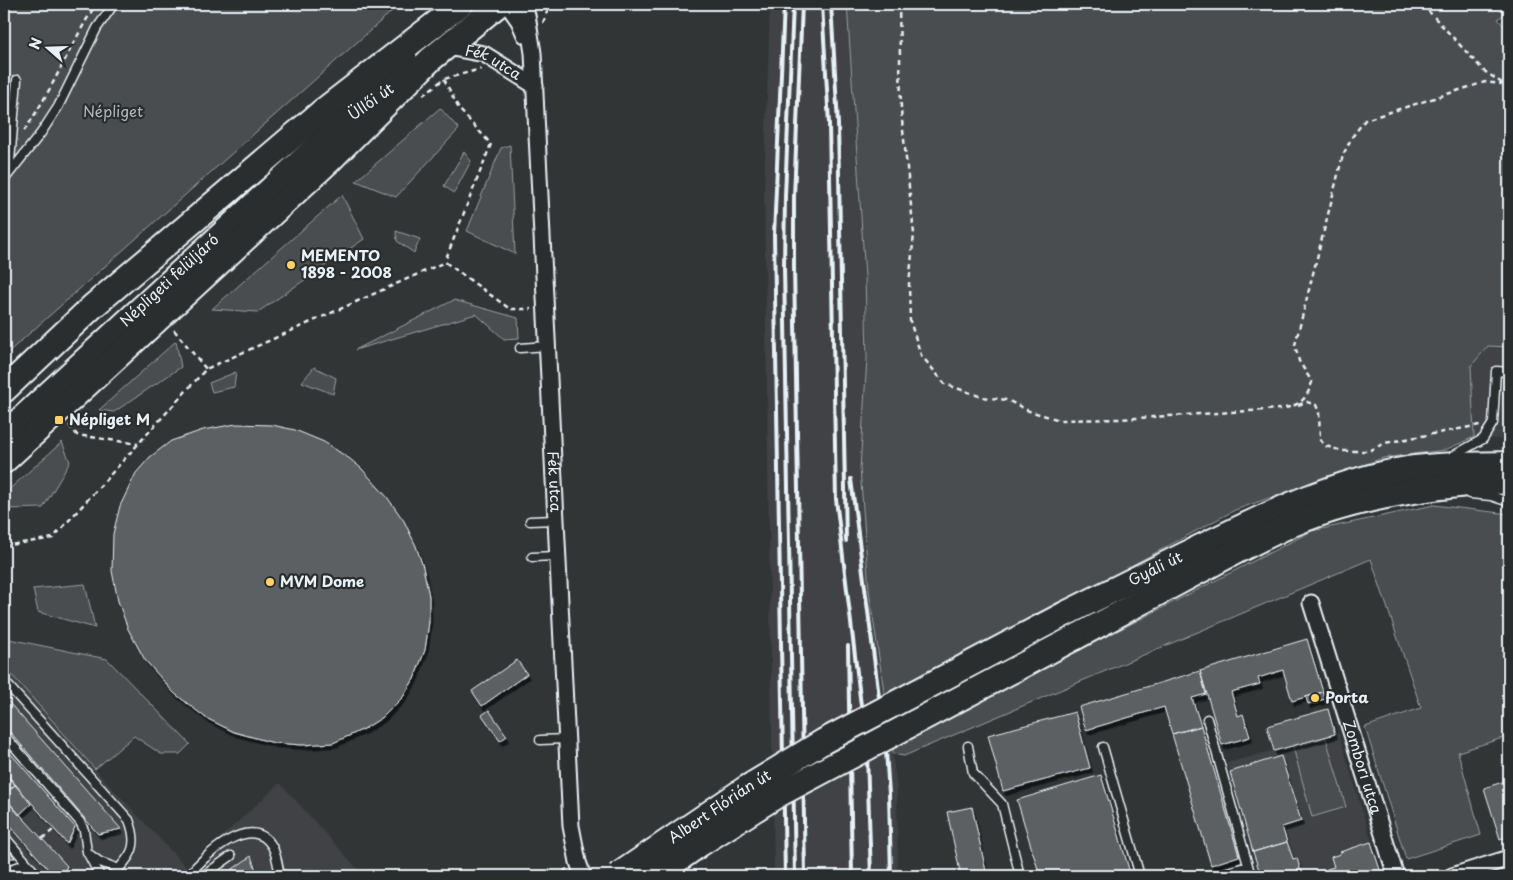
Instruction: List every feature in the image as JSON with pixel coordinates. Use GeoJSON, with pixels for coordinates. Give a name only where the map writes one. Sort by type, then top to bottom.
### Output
{"type":"FeatureCollection","features":[{"type":"Feature","properties":{"kind":"main road","name":"Üllői út"},"geometry":{"type":"LineString","coordinates":[[335,128],[439,53],[499,4]]}},
{"type":"Feature","properties":{"kind":"main road","name":"Üllői út"},"geometry":{"type":"LineString","coordinates":[[335,128],[456,8]]}},
{"type":"Feature","properties":{"kind":"main road"},"geometry":{"type":"LineString","coordinates":[[4,390],[92,307],[324,110],[456,8]]}},
{"type":"Feature","properties":{"kind":"main road"},"geometry":{"type":"LineString","coordinates":[[4,461],[328,162],[439,53]]}},
{"type":"Feature","properties":{"kind":"main road","name":"Népligeti felüljáró"},"geometry":{"type":"LineString","coordinates":[[4,432],[335,128]]}},
{"type":"Feature","properties":{"kind":"main road","name":"Gyáli út"},"geometry":{"type":"LineString","coordinates":[[828,769],[1252,543],[1291,525],[1438,477],[1509,464]]}},
{"type":"Feature","properties":{"kind":"main road","name":"Gyáli út"},"geometry":{"type":"LineString","coordinates":[[824,741],[1156,568],[1267,515],[1343,484],[1383,474],[1438,477],[1480,482],[1509,481]]}},
{"type":"Feature","properties":{"kind":"main road","name":"Albert Flórián út"},"geometry":{"type":"LineString","coordinates":[[618,876],[745,790],[824,741]]}},
{"type":"Feature","properties":{"kind":"main road","name":"Albert Flórián út"},"geometry":{"type":"LineString","coordinates":[[655,876],[700,844],[803,781],[828,769]]}},
{"type":"Feature","properties":{"kind":"street","name":"Fék utca"},"geometry":{"type":"LineString","coordinates":[[507,4],[519,21],[533,53]]}},
{"type":"Feature","properties":{"kind":"street","name":"Fék utca"},"geometry":{"type":"LineString","coordinates":[[522,4],[527,15],[533,53],[571,826],[578,862],[583,876]]}},
{"type":"Feature","properties":{"kind":"street","name":"Fék utca"},"geometry":{"type":"LineString","coordinates":[[439,53],[484,54],[534,86]]}},
{"type":"Feature","properties":{"kind":"street","name":"Zombori utca"},"geometry":{"type":"LineString","coordinates":[[1311,603],[1396,876]]}},
{"type":"Feature","properties":{"kind":"street"},"geometry":{"type":"LineString","coordinates":[[1452,876],[1509,858]]}},
{"type":"Feature","properties":{"kind":"lane"},"geometry":{"type":"LineString","coordinates":[[4,180],[41,133],[58,107],[97,28],[114,4]]}},
{"type":"Feature","properties":{"kind":"lane"},"geometry":{"type":"LineString","coordinates":[[10,173],[17,80]]}},
{"type":"Feature","properties":{"kind":"lane"},"geometry":{"type":"LineString","coordinates":[[520,348],[547,346]]}},
{"type":"Feature","properties":{"kind":"lane"},"geometry":{"type":"LineString","coordinates":[[1509,372],[1496,371],[1493,423],[1483,439],[1438,477],[1462,493],[1491,496],[1509,502]]}},
{"type":"Feature","properties":{"kind":"lane"},"geometry":{"type":"LineString","coordinates":[[530,521],[555,520]]}},
{"type":"Feature","properties":{"kind":"lane"},"geometry":{"type":"LineString","coordinates":[[532,557],[557,556]]}},
{"type":"Feature","properties":{"kind":"lane"},"geometry":{"type":"LineString","coordinates":[[4,681],[129,820],[134,840],[132,853],[112,876]]}},
{"type":"Feature","properties":{"kind":"lane"},"geometry":{"type":"LineString","coordinates":[[1207,719],[1251,876]]}},
{"type":"Feature","properties":{"kind":"lane"},"geometry":{"type":"LineString","coordinates":[[4,735],[80,822],[84,830],[87,852],[100,876]]}},
{"type":"Feature","properties":{"kind":"lane"},"geometry":{"type":"LineString","coordinates":[[540,740],[566,739]]}},
{"type":"Feature","properties":{"kind":"lane"},"geometry":{"type":"LineString","coordinates":[[968,746],[973,773],[1002,804],[1020,876]]}},
{"type":"Feature","properties":{"kind":"lane"},"geometry":{"type":"LineString","coordinates":[[1103,747],[1140,876]]}},
{"type":"Feature","properties":{"kind":"lane"},"geometry":{"type":"LineString","coordinates":[[188,876],[226,841],[248,833],[263,837],[269,842],[276,856],[280,876]]}},
{"type":"Feature","properties":{"kind":"lane"},"geometry":{"type":"LineString","coordinates":[[4,836],[38,876]]}},
{"type":"Feature","properties":{"kind":"lane"},"geometry":{"type":"LineString","coordinates":[[87,852],[100,862],[119,869]]}},
{"type":"Feature","properties":{"kind":"lane"},"geometry":{"type":"LineString","coordinates":[[202,876],[231,856]]}},
{"type":"Feature","properties":{"kind":"lane"},"geometry":{"type":"LineString","coordinates":[[4,871],[26,862]]}},
{"type":"Feature","properties":{"kind":"lane"},"geometry":{"type":"LineString","coordinates":[[1215,876],[1248,866]]}},
{"type":"Feature","properties":{"kind":"path"},"geometry":{"type":"LineString","coordinates":[[12,148],[55,80],[86,19],[96,4]]}},
{"type":"Feature","properties":{"kind":"path"},"geometry":{"type":"LineString","coordinates":[[899,4],[901,111],[914,234],[909,284],[910,321],[921,355],[945,384],[982,397],[1007,400],[1029,411],[1060,420],[1121,419],[1281,408],[1307,402],[1316,405],[1319,412],[1320,440],[1326,446],[1342,451],[1369,451],[1385,443],[1493,423]]}},
{"type":"Feature","properties":{"kind":"path"},"geometry":{"type":"LineString","coordinates":[[1422,4],[1484,71],[1505,84]]}},
{"type":"Feature","properties":{"kind":"path"},"geometry":{"type":"LineString","coordinates":[[4,546],[54,538],[206,369],[444,262],[491,144],[459,109],[444,79],[480,69],[489,70]]}},
{"type":"Feature","properties":{"kind":"path"},"geometry":{"type":"LineString","coordinates":[[1296,406],[1308,396],[1312,382],[1299,361],[1295,345],[1343,155],[1352,137],[1365,120],[1485,82],[1509,85]]}},
{"type":"Feature","properties":{"kind":"path"},"geometry":{"type":"LineString","coordinates":[[444,262],[510,309],[545,309]]}},
{"type":"Feature","properties":{"kind":"path"},"geometry":{"type":"LineString","coordinates":[[173,329],[206,369]]}},
{"type":"Feature","properties":{"kind":"path"},"geometry":{"type":"LineString","coordinates":[[69,425],[77,435],[138,444]]}},
{"type":"Feature","properties":{"kind":"path"},"geometry":{"type":"LineString","coordinates":[[42,839],[53,830]]}},
{"type":"Feature","properties":{"kind":"shaded area"},"geometry":{"type":"Polygon","coordinates":[[[770,4],[847,4],[865,277],[869,590],[897,788],[898,876],[774,876],[764,190],[770,4]]]}},
{"type":"Feature","properties":{"kind":"shaded area"},"geometry":{"type":"Polygon","coordinates":[[[1488,346],[1509,347],[1509,440],[1474,437],[1471,366],[1488,346]]]}},
{"type":"Feature","properties":{"kind":"shaded area"},"geometry":{"type":"Polygon","coordinates":[[[4,666],[100,775],[187,868],[280,783],[364,876],[4,876],[4,666]]]}},
{"type":"Feature","properties":{"kind":"shaded area"},"geometry":{"type":"Polygon","coordinates":[[[1339,733],[1382,876],[1261,876],[1227,763],[1339,733]]]}},
{"type":"Feature","properties":{"kind":"green space","name":"Népliget"},"geometry":{"type":"Polygon","coordinates":[[[4,4],[400,4],[4,356],[4,4]]]}},
{"type":"Feature","properties":{"kind":"green space"},"geometry":{"type":"Polygon","coordinates":[[[847,4],[1509,4],[1509,10],[1498,19],[1509,32],[1509,347],[1488,346],[1471,366],[1474,437],[1445,450],[1383,458],[1235,510],[885,698],[869,590],[860,468],[867,358],[865,277],[847,4]]]}},
{"type":"Feature","properties":{"kind":"green space"},"geometry":{"type":"Polygon","coordinates":[[[440,108],[459,129],[396,197],[356,181],[440,108]]]}},
{"type":"Feature","properties":{"kind":"green space"},"geometry":{"type":"Polygon","coordinates":[[[510,145],[515,254],[467,231],[501,148],[510,145]]]}},
{"type":"Feature","properties":{"kind":"green space"},"geometry":{"type":"Polygon","coordinates":[[[464,152],[471,161],[454,193],[444,186],[464,152]]]}},
{"type":"Feature","properties":{"kind":"green space"},"geometry":{"type":"Polygon","coordinates":[[[342,195],[364,239],[258,312],[212,309],[342,195]]]}},
{"type":"Feature","properties":{"kind":"green space"},"geometry":{"type":"Polygon","coordinates":[[[396,231],[420,239],[414,253],[397,241],[396,231]]]}},
{"type":"Feature","properties":{"kind":"green space"},"geometry":{"type":"Polygon","coordinates":[[[454,300],[518,318],[519,338],[504,339],[476,314],[355,350],[454,300]]]}},
{"type":"Feature","properties":{"kind":"green space"},"geometry":{"type":"Polygon","coordinates":[[[176,341],[181,367],[114,412],[99,410],[176,341]]]}},
{"type":"Feature","properties":{"kind":"green space"},"geometry":{"type":"Polygon","coordinates":[[[314,367],[336,378],[333,394],[302,382],[314,367]]]}},
{"type":"Feature","properties":{"kind":"green space"},"geometry":{"type":"Polygon","coordinates":[[[236,372],[234,387],[212,392],[209,383],[236,372]]]}},
{"type":"Feature","properties":{"kind":"green space"},"geometry":{"type":"Polygon","coordinates":[[[62,442],[70,462],[43,508],[4,509],[4,494],[62,442]]]}},
{"type":"Feature","properties":{"kind":"green space"},"geometry":{"type":"Polygon","coordinates":[[[1434,505],[1509,514],[1509,736],[1458,752],[1481,835],[1406,859],[1365,727],[1421,708],[1371,559],[904,756],[893,754],[893,746],[1312,531],[1434,505]]]}},
{"type":"Feature","properties":{"kind":"green space"},"geometry":{"type":"Polygon","coordinates":[[[85,584],[95,628],[38,612],[33,589],[85,584]]]}},
{"type":"Feature","properties":{"kind":"green space"},"geometry":{"type":"Polygon","coordinates":[[[4,638],[107,659],[190,744],[180,754],[161,754],[134,736],[95,769],[4,666],[4,638]]]}},
{"type":"Feature","properties":{"kind":"green space"},"geometry":{"type":"Polygon","coordinates":[[[1326,738],[1346,807],[1312,817],[1293,747],[1326,738]]]}},
{"type":"Feature","properties":{"kind":"building","name":"MVM Dome"},"geometry":{"type":"Polygon","coordinates":[[[236,424],[272,425],[295,430],[324,442],[350,459],[362,469],[387,497],[404,521],[416,546],[423,567],[429,596],[429,622],[425,650],[414,679],[403,697],[383,717],[364,729],[333,743],[302,745],[274,743],[234,732],[206,718],[174,693],[145,660],[128,629],[118,601],[112,571],[113,534],[120,506],[136,473],[150,457],[171,441],[203,430],[236,424]]]}},
{"type":"Feature","properties":{"kind":"building"},"geometry":{"type":"Polygon","coordinates":[[[1307,639],[1323,692],[1292,701],[1283,670],[1258,678],[1260,684],[1231,692],[1238,716],[1243,714],[1250,737],[1222,745],[1200,671],[1307,639]]]}},
{"type":"Feature","properties":{"kind":"building"},"geometry":{"type":"Polygon","coordinates":[[[517,660],[527,674],[482,706],[472,691],[517,660]]]}},
{"type":"Feature","properties":{"kind":"building"},"geometry":{"type":"Polygon","coordinates":[[[1200,671],[1206,694],[1192,698],[1201,726],[1172,734],[1164,707],[1086,730],[1079,707],[1200,671]]]}},
{"type":"Feature","properties":{"kind":"building","name":"Porta"},"geometry":{"type":"Polygon","coordinates":[[[1323,692],[1325,699],[1308,704],[1306,697],[1323,692]]]}},
{"type":"Feature","properties":{"kind":"building"},"geometry":{"type":"Polygon","coordinates":[[[4,697],[121,829],[98,834],[4,725],[4,697]]]}},
{"type":"Feature","properties":{"kind":"building"},"geometry":{"type":"Polygon","coordinates":[[[1328,709],[1335,734],[1274,751],[1267,726],[1328,709]]]}},
{"type":"Feature","properties":{"kind":"building"},"geometry":{"type":"Polygon","coordinates":[[[489,710],[507,736],[500,741],[482,715],[489,710]]]}},
{"type":"Feature","properties":{"kind":"building"},"geometry":{"type":"Polygon","coordinates":[[[1075,712],[1090,768],[1003,791],[988,735],[1075,712]]]}},
{"type":"Feature","properties":{"kind":"building"},"geometry":{"type":"Polygon","coordinates":[[[1201,726],[1239,856],[1211,865],[1172,734],[1201,726]]]}},
{"type":"Feature","properties":{"kind":"building"},"geometry":{"type":"Polygon","coordinates":[[[4,746],[75,827],[67,844],[4,771],[4,746]]]}},
{"type":"Feature","properties":{"kind":"building"},"geometry":{"type":"Polygon","coordinates":[[[1281,756],[1301,821],[1282,827],[1287,842],[1253,852],[1230,772],[1281,756]]]}},
{"type":"Feature","properties":{"kind":"building"},"geometry":{"type":"Polygon","coordinates":[[[4,771],[15,785],[4,794],[4,771]]]}},
{"type":"Feature","properties":{"kind":"building"},"geometry":{"type":"Polygon","coordinates":[[[1101,775],[1131,876],[1040,876],[1017,800],[1101,775]]]}},
{"type":"Feature","properties":{"kind":"building"},"geometry":{"type":"Polygon","coordinates":[[[1509,780],[1509,836],[1500,839],[1484,788],[1509,780]]]}},
{"type":"Feature","properties":{"kind":"building"},"geometry":{"type":"Polygon","coordinates":[[[15,785],[31,804],[19,815],[4,797],[4,794],[15,785]]]}},
{"type":"Feature","properties":{"kind":"building"},"geometry":{"type":"Polygon","coordinates":[[[4,797],[67,866],[62,876],[54,876],[4,819],[4,797]]]}},
{"type":"Feature","properties":{"kind":"building"},"geometry":{"type":"Polygon","coordinates":[[[972,807],[987,876],[961,876],[947,812],[972,807]]]}},
{"type":"Feature","properties":{"kind":"building"},"geometry":{"type":"Polygon","coordinates":[[[1287,842],[1293,859],[1297,858],[1301,872],[1296,873],[1297,876],[1261,876],[1253,852],[1287,842]]]}},
{"type":"Feature","properties":{"kind":"building"},"geometry":{"type":"Polygon","coordinates":[[[1371,842],[1382,876],[1329,876],[1327,869],[1334,867],[1331,857],[1340,854],[1340,852],[1371,842]]]}},
{"type":"Feature","properties":{"kind":"building"},"geometry":{"type":"Polygon","coordinates":[[[4,845],[15,858],[4,858],[4,845]]]}},
{"type":"Feature","properties":{"kind":"building"},"geometry":{"type":"Polygon","coordinates":[[[251,856],[258,876],[223,876],[251,856]]]}},
{"type":"Feature","properties":{"kind":"railway"},"geometry":{"type":"LineString","coordinates":[[784,4],[774,235],[785,876]]}},
{"type":"Feature","properties":{"kind":"railway"},"geometry":{"type":"LineString","coordinates":[[793,4],[784,267],[795,876]]}},
{"type":"Feature","properties":{"kind":"railway"},"geometry":{"type":"LineString","coordinates":[[802,4],[794,197],[794,267],[805,876]]}},
{"type":"Feature","properties":{"kind":"railway"},"geometry":{"type":"LineString","coordinates":[[822,4],[829,124],[836,499],[867,755],[871,876]]}},
{"type":"Feature","properties":{"kind":"railway"},"geometry":{"type":"LineString","coordinates":[[831,4],[838,124],[846,541]]}},
{"type":"Feature","properties":{"kind":"railway"},"geometry":{"type":"LineString","coordinates":[[851,479],[886,751],[891,876]]}},
{"type":"Feature","properties":{"kind":"railway"},"geometry":{"type":"LineString","coordinates":[[848,646],[852,876]]}},
{"type":"Feature","properties":{"kind":"place","name":"MEMENTO 1898 - 2008"},"geometry":{"type":"Point","coordinates":[291,265]}},
{"type":"Feature","properties":{"kind":"place","name":"Népliget M"},"geometry":{"type":"Point","coordinates":[59,420]}},
{"type":"Feature","properties":{"kind":"place","name":"MVM Dome"},"geometry":{"type":"Point","coordinates":[270,582]}},
{"type":"Feature","properties":{"kind":"place","name":"Porta"},"geometry":{"type":"Point","coordinates":[1315,698]}}]}
